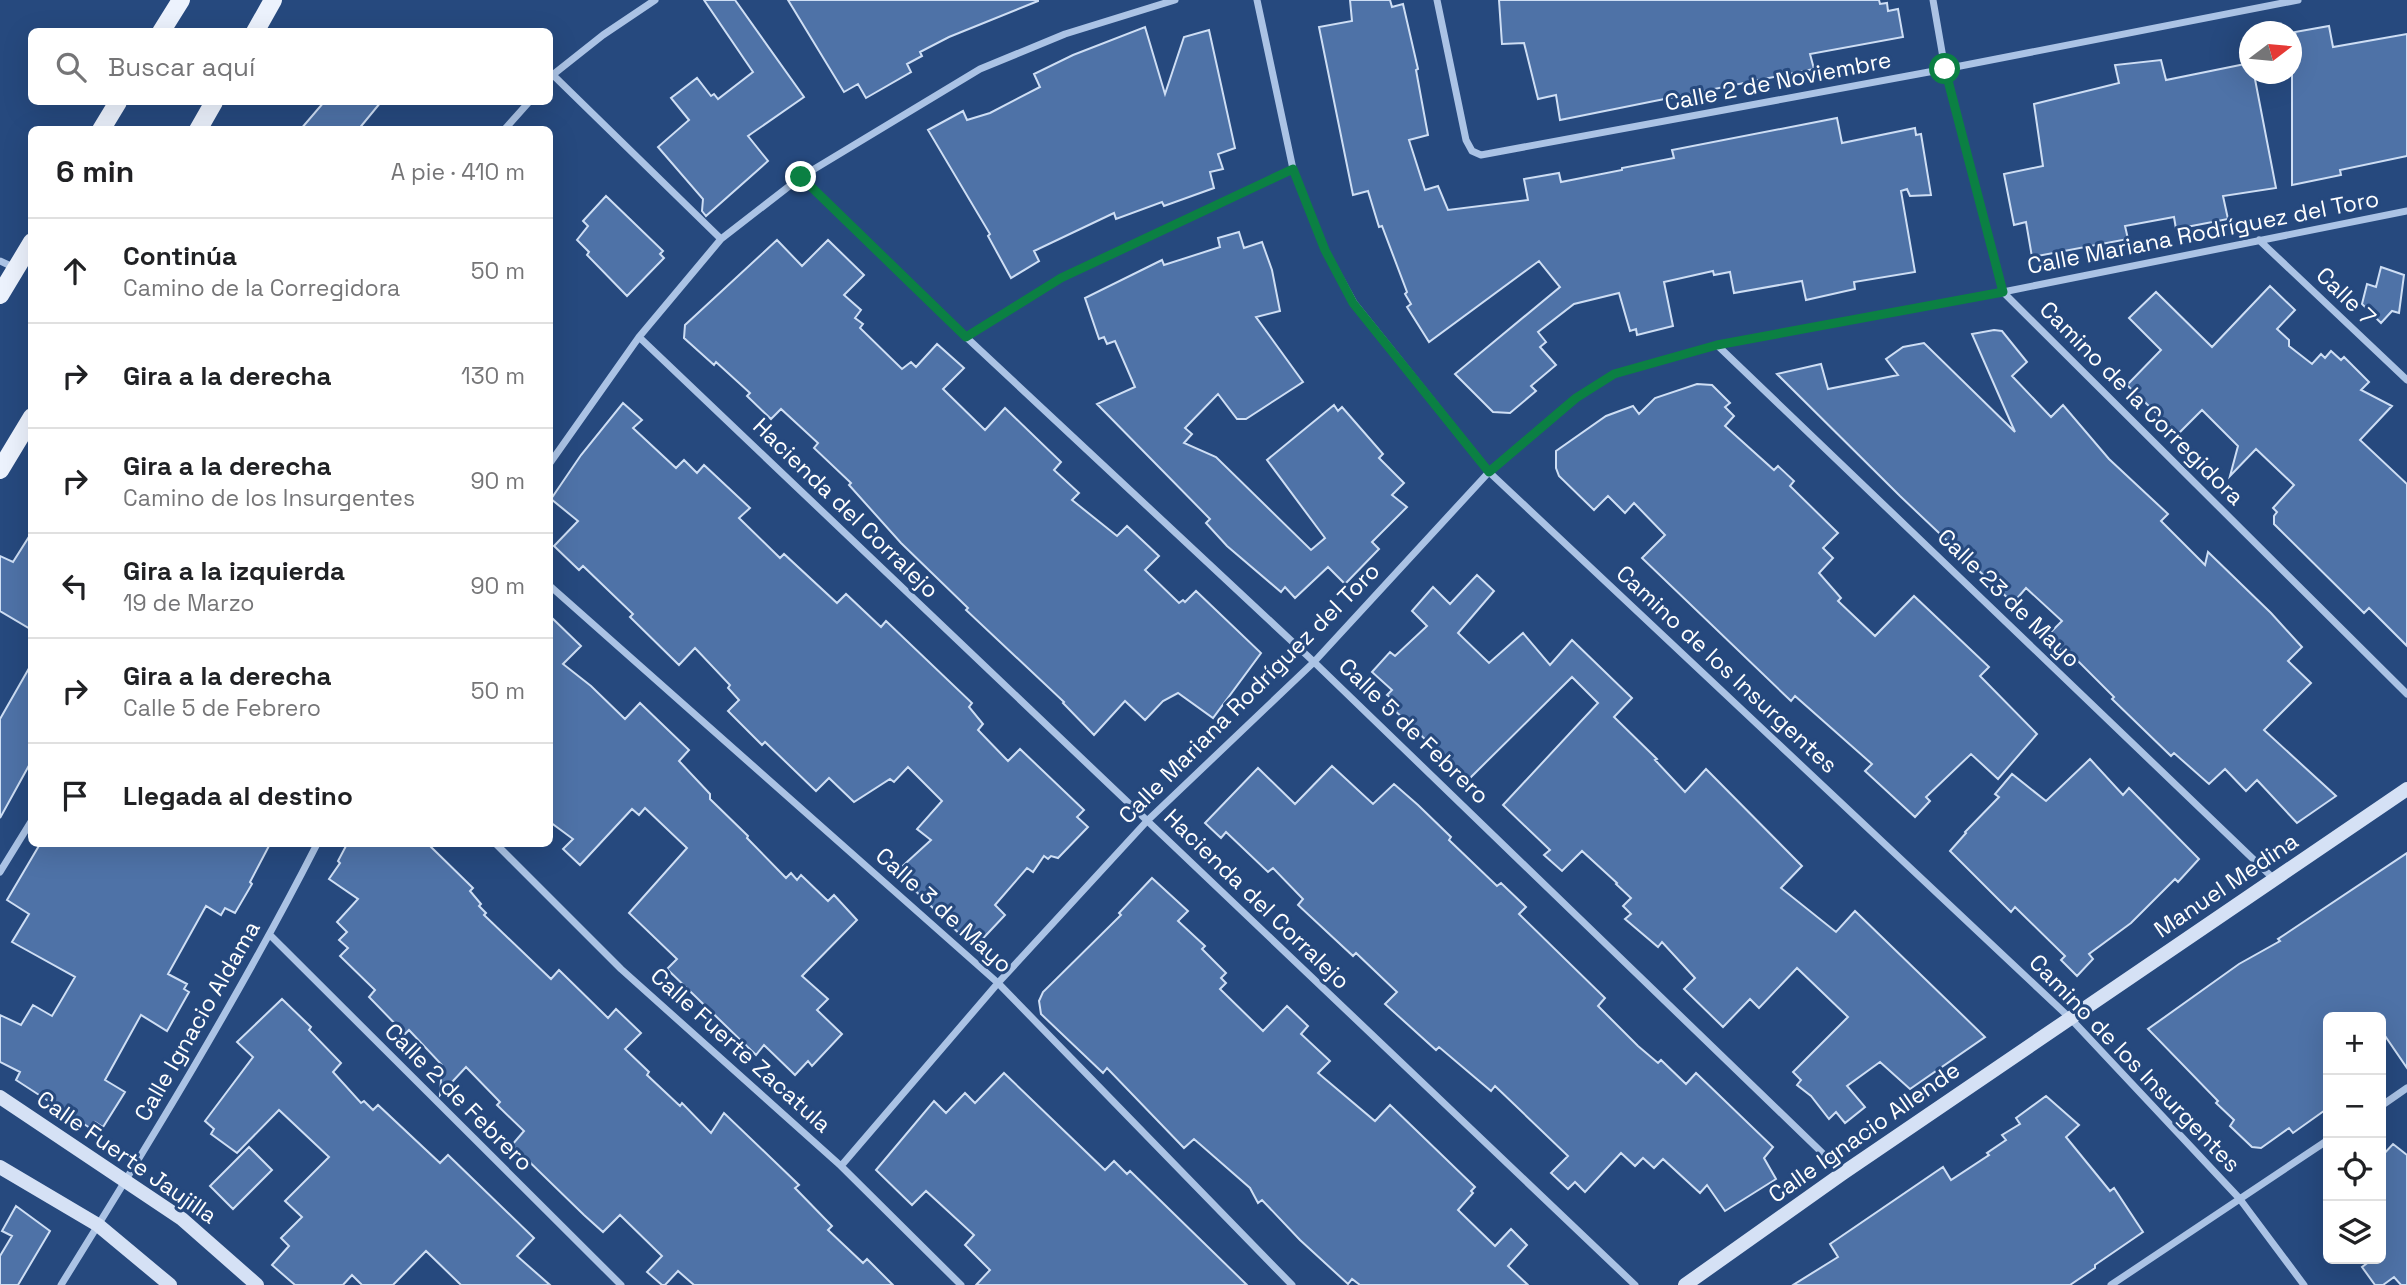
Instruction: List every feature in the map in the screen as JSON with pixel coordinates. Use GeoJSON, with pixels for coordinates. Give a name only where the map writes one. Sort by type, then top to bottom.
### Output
{"type":"FeatureCollection","features":[{"type":"Feature","properties":{"kind":"main road"},"geometry":{"type":"LineString","coordinates":[[164,28],[181,0]]}},
{"type":"Feature","properties":{"kind":"main road"},"geometry":{"type":"LineString","coordinates":[[257,28],[273,0]]}},
{"type":"Feature","properties":{"kind":"main road"},"geometry":{"type":"LineString","coordinates":[[103,126],[116,105]]}},
{"type":"Feature","properties":{"kind":"main road"},"geometry":{"type":"LineString","coordinates":[[200,126],[213,105]]}},
{"type":"Feature","properties":{"kind":"main road"},"geometry":{"type":"LineString","coordinates":[[0,295],[8,265],[28,246]]}},
{"type":"Feature","properties":{"kind":"main road"},"geometry":{"type":"LineString","coordinates":[[0,470],[28,424]]}},
{"type":"Feature","properties":{"kind":"street"},"geometry":{"type":"LineString","coordinates":[[553,74],[603,35],[655,0]]}},
{"type":"Feature","properties":{"kind":"street"},"geometry":{"type":"LineString","coordinates":[[553,459],[639,337],[721,239],[801,177],[980,69],[1065,34],[1175,0]]}},
{"type":"Feature","properties":{"kind":"street","name":"Camino de los Insurgentes"},"geometry":{"type":"LineString","coordinates":[[1257,0],[1293,169],[1325,250],[1353,303],[1489,472],[2071,1018],[2239,1198],[2304,1285]]}},
{"type":"Feature","properties":{"kind":"street","name":"Calle 2 de Noviembre"},"geometry":{"type":"LineString","coordinates":[[1437,0],[1466,140],[1472,151],[1481,155],[2298,0]]}},
{"type":"Feature","properties":{"kind":"street"},"geometry":{"type":"LineString","coordinates":[[1933,0],[1945,69],[2003,292]]}},
{"type":"Feature","properties":{"kind":"street"},"geometry":{"type":"LineString","coordinates":[[553,78],[721,239]]}},
{"type":"Feature","properties":{"kind":"street"},"geometry":{"type":"LineString","coordinates":[[507,126],[525,105]]}},
{"type":"Feature","properties":{"kind":"street"},"geometry":{"type":"LineString","coordinates":[[966,337],[1061,278],[1293,169]]}},
{"type":"Feature","properties":{"kind":"street","name":"Calle 5 de Febrero"},"geometry":{"type":"LineString","coordinates":[[801,177],[966,337],[1314,662],[1843,1173]]}},
{"type":"Feature","properties":{"kind":"street","name":"Calle Mariana Rodríguez del Toro"},"geometry":{"type":"LineString","coordinates":[[841,1166],[998,983],[1147,821],[1314,662],[1489,472],[1576,398],[1614,374],[1717,345],[2003,292],[2407,211]]}},
{"type":"Feature","properties":{"kind":"street","name":"Calle 7"},"geometry":{"type":"LineString","coordinates":[[2259,240],[2407,380]]}},
{"type":"Feature","properties":{"kind":"street","name":"Camino de la Corregidora"},"geometry":{"type":"LineString","coordinates":[[2003,292],[2407,694]]}},
{"type":"Feature","properties":{"kind":"street","name":"Hacienda del Corralejo"},"geometry":{"type":"LineString","coordinates":[[639,337],[1636,1285]]}},
{"type":"Feature","properties":{"kind":"street","name":"Calle 23 de Mayo"},"geometry":{"type":"LineString","coordinates":[[1717,345],[2275,880]]}},
{"type":"Feature","properties":{"kind":"street","name":"Calle 3 de Mayo"},"geometry":{"type":"LineString","coordinates":[[553,589],[998,983],[1292,1285]]}},
{"type":"Feature","properties":{"kind":"street","name":"Manuel Medina"},"geometry":{"type":"LineString","coordinates":[[2071,1018],[2407,789]]}},
{"type":"Feature","properties":{"kind":"street"},"geometry":{"type":"LineString","coordinates":[[0,872],[28,826]]}},
{"type":"Feature","properties":{"kind":"street","name":"Calle Ignacio Aldama"},"geometry":{"type":"LineString","coordinates":[[61,1285],[127,1180],[270,935],[315,847]]}},
{"type":"Feature","properties":{"kind":"street","name":"Calle Fuerte Zacatula"},"geometry":{"type":"LineString","coordinates":[[499,847],[621,969],[841,1166],[961,1285]]}},
{"type":"Feature","properties":{"kind":"street","name":"Calle 2 de Febrero"},"geometry":{"type":"LineString","coordinates":[[270,935],[621,1285]]}},
{"type":"Feature","properties":{"kind":"street","name":"Calle Ignacio Allende"},"geometry":{"type":"LineString","coordinates":[[1685,1285],[1843,1173],[2071,1018]]}},
{"type":"Feature","properties":{"kind":"street"},"geometry":{"type":"LineString","coordinates":[[2386,1103],[2407,1088]]}},
{"type":"Feature","properties":{"kind":"street","name":"Calle Fuerte Jaujilla"},"geometry":{"type":"LineString","coordinates":[[0,1097],[182,1219],[257,1285]]}},
{"type":"Feature","properties":{"kind":"street"},"geometry":{"type":"LineString","coordinates":[[2112,1285],[2323,1143]]}},
{"type":"Feature","properties":{"kind":"street"},"geometry":{"type":"LineString","coordinates":[[0,1167],[98,1225],[170,1285]]}},
{"type":"Feature","properties":{"kind":"building"},"geometry":{"type":"Polygon","coordinates":[[[704,0],[735,0],[804,97],[748,136],[768,161],[706,216],[702,211],[703,199],[658,147],[689,120],[671,98],[697,78],[711,96],[714,94],[718,99],[753,72],[704,0]]]}},
{"type":"Feature","properties":{"kind":"building"},"geometry":{"type":"Polygon","coordinates":[[[788,0],[1038,1],[949,37],[920,52],[922,56],[907,64],[911,72],[866,98],[858,84],[844,92],[788,0]]]}},
{"type":"Feature","properties":{"kind":"building"},"geometry":{"type":"Polygon","coordinates":[[[1350,0],[1390,0],[1392,7],[1403,4],[1418,69],[1416,70],[1428,135],[1409,140],[1425,190],[1438,186],[1448,210],[1528,200],[1524,179],[1559,173],[1561,182],[1674,158],[1672,150],[1837,118],[1842,143],[1915,128],[1916,135],[1921,134],[1931,195],[1910,196],[1907,189],[1901,191],[1915,272],[1854,282],[1855,289],[1806,300],[1802,281],[1734,293],[1730,272],[1714,275],[1713,271],[1664,282],[1673,326],[1637,335],[1636,329],[1630,331],[1619,293],[1574,304],[1538,332],[1546,342],[1540,347],[1556,365],[1531,386],[1536,391],[1510,413],[1493,412],[1455,374],[1560,287],[1539,261],[1429,342],[1407,307],[1411,304],[1405,294],[1407,292],[1382,226],[1379,227],[1368,191],[1353,195],[1319,27],[1352,21],[1350,0]]]}},
{"type":"Feature","properties":{"kind":"building"},"geometry":{"type":"Polygon","coordinates":[[[1499,0],[1879,0],[1880,4],[1887,3],[1888,11],[1898,9],[1903,37],[1810,54],[1814,69],[1560,120],[1556,95],[1538,99],[1524,43],[1502,44],[1499,0]]]}},
{"type":"Feature","properties":{"kind":"building"},"geometry":{"type":"Polygon","coordinates":[[[2329,26],[2333,47],[2407,34],[2407,156],[2340,170],[2341,175],[2292,185],[2292,84],[2302,84],[2302,31],[2329,26]]]}},
{"type":"Feature","properties":{"kind":"building"},"geometry":{"type":"Polygon","coordinates":[[[1145,27],[1165,94],[1184,37],[1209,30],[1235,148],[1218,154],[1223,169],[1210,172],[1214,188],[1164,206],[1162,202],[1116,219],[1114,213],[1034,251],[1039,261],[1011,278],[988,236],[990,234],[928,130],[963,111],[967,120],[990,113],[1040,87],[1034,74],[1073,55],[1145,27]]]}},
{"type":"Feature","properties":{"kind":"building"},"geometry":{"type":"Polygon","coordinates":[[[2161,60],[2166,80],[2239,65],[2239,84],[2256,84],[2276,188],[2223,196],[2228,219],[2176,229],[2174,217],[2125,226],[2128,239],[2032,257],[2026,222],[2014,225],[2004,174],[2043,166],[2034,104],[2119,83],[2115,65],[2161,60]]]}},
{"type":"Feature","properties":{"kind":"building"},"geometry":{"type":"Polygon","coordinates":[[[321,105],[379,105],[361,126],[303,126],[321,105]]]}},
{"type":"Feature","properties":{"kind":"building"},"geometry":{"type":"Polygon","coordinates":[[[606,196],[663,251],[660,254],[664,258],[627,296],[587,255],[589,252],[577,240],[588,226],[583,221],[606,196]]]}},
{"type":"Feature","properties":{"kind":"building"},"geometry":{"type":"Polygon","coordinates":[[[1239,232],[1244,248],[1262,242],[1272,270],[1280,311],[1256,317],[1303,382],[1246,419],[1237,419],[1218,394],[1185,428],[1192,434],[1184,443],[1216,457],[1311,550],[1325,538],[1267,460],[1334,405],[1338,411],[1342,407],[1383,454],[1379,458],[1404,483],[1392,495],[1407,507],[1372,542],[1379,549],[1345,584],[1328,567],[1295,598],[1285,587],[1281,592],[1227,546],[1206,523],[1210,519],[1097,404],[1135,387],[1115,341],[1107,344],[1104,337],[1099,339],[1085,298],[1162,260],[1164,265],[1220,247],[1218,238],[1239,232]]]}},
{"type":"Feature","properties":{"kind":"building"},"geometry":{"type":"Polygon","coordinates":[[[777,240],[802,266],[828,240],[864,275],[844,295],[861,310],[855,318],[863,324],[860,328],[902,369],[911,362],[916,367],[937,344],[964,368],[943,389],[985,430],[1005,408],[1061,462],[1054,470],[1079,493],[1072,500],[1117,536],[1127,526],[1159,556],[1145,570],[1179,603],[1183,600],[1185,602],[1196,591],[1261,653],[1213,718],[1178,693],[1163,701],[1145,720],[1125,701],[1094,735],[1064,702],[966,610],[968,608],[901,543],[849,485],[851,483],[814,448],[818,443],[781,409],[771,419],[747,396],[750,393],[684,338],[685,325],[777,240]]]}},
{"type":"Feature","properties":{"kind":"building"},"geometry":{"type":"Polygon","coordinates":[[[2381,267],[2404,275],[2399,313],[2392,311],[2381,323],[2362,304],[2367,284],[2376,287],[2381,267]]]}},
{"type":"Feature","properties":{"kind":"building"},"geometry":{"type":"Polygon","coordinates":[[[2270,286],[2295,310],[2277,329],[2289,340],[2289,346],[2312,364],[2321,354],[2325,358],[2331,351],[2341,360],[2344,357],[2369,382],[2361,390],[2392,406],[2360,440],[2407,484],[2407,646],[2369,608],[2364,613],[2274,524],[2277,512],[2273,508],[2294,485],[2256,449],[2230,476],[2238,446],[2202,410],[2178,434],[2127,385],[2161,350],[2129,318],[2156,292],[2212,347],[2270,286]]]}},
{"type":"Feature","properties":{"kind":"building"},"geometry":{"type":"Polygon","coordinates":[[[2002,331],[2027,362],[2012,376],[2051,417],[2063,405],[2109,459],[2168,514],[2161,521],[2205,565],[2208,552],[2302,647],[2288,661],[2311,683],[2264,730],[2336,796],[2297,823],[2257,780],[2246,791],[2225,769],[2209,784],[2174,753],[2171,756],[2112,699],[2114,697],[2078,661],[2076,664],[2047,636],[2062,621],[2026,588],[2013,603],[1777,374],[1821,364],[1828,389],[1898,375],[1886,359],[1903,347],[1924,343],[2015,432],[1972,334],[2002,331]]]}},
{"type":"Feature","properties":{"kind":"building"},"geometry":{"type":"Polygon","coordinates":[[[1697,384],[1712,385],[1730,403],[1725,407],[1734,416],[1725,426],[1774,470],[1778,466],[1794,481],[1790,486],[1838,533],[1823,548],[1833,558],[1819,573],[1841,598],[1838,601],[1875,636],[1914,596],[1989,667],[1980,676],[2037,734],[1998,779],[1971,754],[1926,797],[1930,801],[1915,817],[1865,771],[1872,764],[1795,696],[1791,701],[1642,558],[1665,535],[1634,503],[1625,513],[1608,496],[1594,510],[1559,476],[1556,451],[1606,416],[1633,406],[1639,414],[1655,398],[1697,384]]]}},
{"type":"Feature","properties":{"kind":"building"},"geometry":{"type":"Polygon","coordinates":[[[623,403],[642,420],[633,428],[676,468],[684,460],[697,473],[704,465],[750,508],[739,518],[780,558],[784,554],[837,603],[846,594],[881,627],[886,621],[972,703],[969,707],[983,724],[978,730],[1008,761],[1020,749],[1084,810],[1077,817],[1088,827],[1058,858],[1051,856],[1048,859],[1044,856],[1033,872],[1027,868],[995,905],[1005,915],[974,948],[896,872],[931,840],[917,829],[942,801],[908,767],[894,782],[890,779],[854,802],[829,778],[816,791],[765,742],[762,745],[728,711],[739,700],[728,688],[730,685],[695,648],[679,665],[630,617],[633,614],[583,566],[579,570],[554,546],[578,521],[553,501],[553,496],[581,455],[623,403]]]}},
{"type":"Feature","properties":{"kind":"building"},"geometry":{"type":"Polygon","coordinates":[[[28,538],[28,628],[0,611],[0,556],[13,562],[28,538]]]}},
{"type":"Feature","properties":{"kind":"building"},"geometry":{"type":"Polygon","coordinates":[[[1477,575],[1494,591],[1458,633],[1489,663],[1523,633],[1550,665],[1572,640],[1632,698],[1614,717],[1657,759],[1655,760],[1685,792],[1706,769],[1802,866],[1781,888],[1836,932],[1855,911],[1985,1037],[1910,1089],[1880,1062],[1847,1086],[1865,1107],[1845,1123],[1836,1112],[1829,1119],[1811,1096],[1797,1085],[1801,1080],[1793,1072],[1848,1017],[1797,968],[1759,1008],[1750,999],[1723,1027],[1684,989],[1695,978],[1662,942],[1658,947],[1625,919],[1631,914],[1623,906],[1631,898],[1617,883],[1582,851],[1562,871],[1544,855],[1550,850],[1503,805],[1598,703],[1572,677],[1468,780],[1390,706],[1395,701],[1387,695],[1392,690],[1372,672],[1390,652],[1395,656],[1427,626],[1412,611],[1433,587],[1450,604],[1477,575]]]}},
{"type":"Feature","properties":{"kind":"building"},"geometry":{"type":"Polygon","coordinates":[[[553,619],[581,646],[563,664],[591,686],[625,719],[640,703],[689,750],[679,761],[710,794],[710,799],[786,878],[791,873],[797,880],[801,875],[828,901],[834,895],[857,920],[802,976],[828,999],[817,1010],[842,1034],[812,1066],[808,1061],[795,1075],[764,1045],[756,1055],[667,969],[677,959],[629,913],[687,848],[645,808],[639,815],[632,809],[580,865],[563,849],[573,839],[553,824],[553,619]]]}},
{"type":"Feature","properties":{"kind":"building"},"geometry":{"type":"Polygon","coordinates":[[[28,670],[28,767],[0,818],[0,719],[28,670]]]}},
{"type":"Feature","properties":{"kind":"building"},"geometry":{"type":"Polygon","coordinates":[[[2090,759],[2123,795],[2129,788],[2199,859],[2178,882],[2175,879],[2131,923],[2089,954],[2093,959],[2077,976],[2061,960],[2065,956],[2015,907],[2011,912],[1950,851],[1999,797],[1995,794],[2012,774],[2046,801],[2090,759]]]}},
{"type":"Feature","properties":{"kind":"building"},"geometry":{"type":"Polygon","coordinates":[[[1332,766],[1373,804],[1394,784],[1418,805],[1451,837],[1449,840],[1497,886],[1501,883],[1526,907],[1519,914],[1605,998],[1598,1006],[1638,1046],[1658,1063],[1661,1060],[1686,1084],[1696,1073],[1773,1147],[1764,1158],[1776,1179],[1725,1211],[1707,1185],[1700,1193],[1663,1159],[1654,1168],[1643,1158],[1635,1166],[1621,1153],[1585,1192],[1575,1182],[1568,1189],[1551,1173],[1568,1156],[1495,1086],[1491,1091],[1439,1047],[1436,1050],[1385,1004],[1397,992],[1356,953],[1353,956],[1298,905],[1303,899],[1273,868],[1268,872],[1226,832],[1221,838],[1205,823],[1258,768],[1295,804],[1332,766]]]}},
{"type":"Feature","properties":{"kind":"building"},"geometry":{"type":"Polygon","coordinates":[[[38,847],[268,847],[235,913],[225,908],[221,915],[206,906],[168,974],[187,984],[184,989],[189,992],[167,1031],[141,1015],[105,1080],[125,1092],[103,1127],[95,1122],[90,1128],[16,1080],[20,1072],[0,1062],[0,1015],[21,1025],[33,1005],[52,1016],[75,977],[12,942],[29,914],[7,900],[38,847]]]}},
{"type":"Feature","properties":{"kind":"building"},"geometry":{"type":"Polygon","coordinates":[[[345,847],[431,847],[473,888],[470,891],[481,904],[479,906],[486,913],[484,915],[551,979],[559,970],[608,1018],[616,1009],[641,1033],[625,1049],[649,1072],[647,1075],[680,1106],[682,1103],[711,1133],[724,1113],[799,1185],[795,1188],[832,1226],[828,1230],[863,1263],[867,1259],[893,1285],[694,1285],[678,1271],[662,1285],[647,1272],[662,1256],[620,1215],[603,1232],[584,1215],[512,1145],[524,1131],[497,1105],[500,1102],[466,1067],[440,1095],[442,1065],[409,1030],[405,1034],[369,997],[375,990],[340,956],[348,948],[339,940],[347,932],[337,922],[358,899],[329,879],[340,863],[338,861],[345,847]]]}},
{"type":"Feature","properties":{"kind":"building"},"geometry":{"type":"Polygon","coordinates":[[[2407,853],[2407,1068],[2386,1037],[2386,1012],[2323,1012],[2323,1112],[2293,1133],[2289,1128],[2261,1148],[2252,1147],[2230,1126],[2234,1120],[2216,1103],[2218,1101],[2148,1029],[2239,964],[2280,941],[2278,939],[2407,853]]]}},
{"type":"Feature","properties":{"kind":"building"},"geometry":{"type":"Polygon","coordinates":[[[1152,878],[1188,911],[1178,921],[1205,946],[1202,949],[1226,973],[1221,978],[1226,983],[1220,989],[1263,1031],[1287,1006],[1308,1026],[1301,1034],[1330,1061],[1318,1073],[1375,1121],[1390,1105],[1475,1187],[1458,1210],[1495,1246],[1511,1229],[1527,1245],[1508,1266],[1528,1285],[1360,1285],[1352,1279],[1348,1284],[1262,1200],[1258,1203],[1250,1188],[1194,1139],[1184,1148],[1107,1068],[1103,1073],[1041,1014],[1039,1001],[1043,992],[1121,915],[1119,913],[1152,878]]]}},
{"type":"Feature","properties":{"kind":"building"},"geometry":{"type":"Polygon","coordinates":[[[282,999],[311,1027],[309,1030],[341,1063],[333,1072],[361,1103],[364,1101],[373,1110],[378,1105],[440,1163],[448,1155],[534,1238],[517,1256],[550,1285],[461,1285],[426,1251],[393,1285],[362,1285],[352,1275],[343,1285],[295,1285],[272,1265],[289,1246],[281,1238],[302,1217],[285,1201],[329,1157],[279,1110],[237,1153],[211,1134],[214,1129],[205,1121],[253,1057],[237,1042],[282,999]]]}},
{"type":"Feature","properties":{"kind":"building"},"geometry":{"type":"Polygon","coordinates":[[[1004,1073],[1105,1170],[1114,1161],[1127,1174],[1130,1171],[1247,1285],[976,1285],[990,1270],[965,1245],[974,1235],[926,1191],[912,1205],[876,1170],[934,1101],[946,1113],[965,1093],[975,1103],[1004,1073]]]}},
{"type":"Feature","properties":{"kind":"building"},"geometry":{"type":"Polygon","coordinates":[[[2046,1096],[2079,1125],[2066,1137],[2110,1191],[2114,1188],[2143,1232],[2095,1265],[2095,1268],[2070,1285],[1793,1285],[1838,1257],[1830,1244],[1943,1167],[1951,1180],[1989,1155],[1987,1153],[2006,1140],[2002,1135],[2020,1124],[2016,1118],[2046,1096]]]}},
{"type":"Feature","properties":{"kind":"building"},"geometry":{"type":"Polygon","coordinates":[[[2393,1144],[2407,1155],[2407,1285],[2401,1285],[2394,1277],[2383,1285],[2375,1285],[2362,1267],[2366,1264],[2386,1264],[2386,1152],[2393,1144]]]}},
{"type":"Feature","properties":{"kind":"building"},"geometry":{"type":"Polygon","coordinates":[[[249,1147],[272,1170],[233,1209],[210,1186],[249,1147]]]}},
{"type":"Feature","properties":{"kind":"building"},"geometry":{"type":"Polygon","coordinates":[[[16,1206],[50,1231],[18,1285],[0,1285],[0,1256],[12,1236],[2,1231],[16,1206]]]}},
{"type":"Feature","properties":{"kind":"route"},"geometry":{"type":"LineString","coordinates":[[801,177],[966,337],[1061,278],[1293,169],[1325,250],[1353,303],[1489,472],[1576,398],[1614,374],[1717,345],[2003,292],[1945,69]]}}]}
